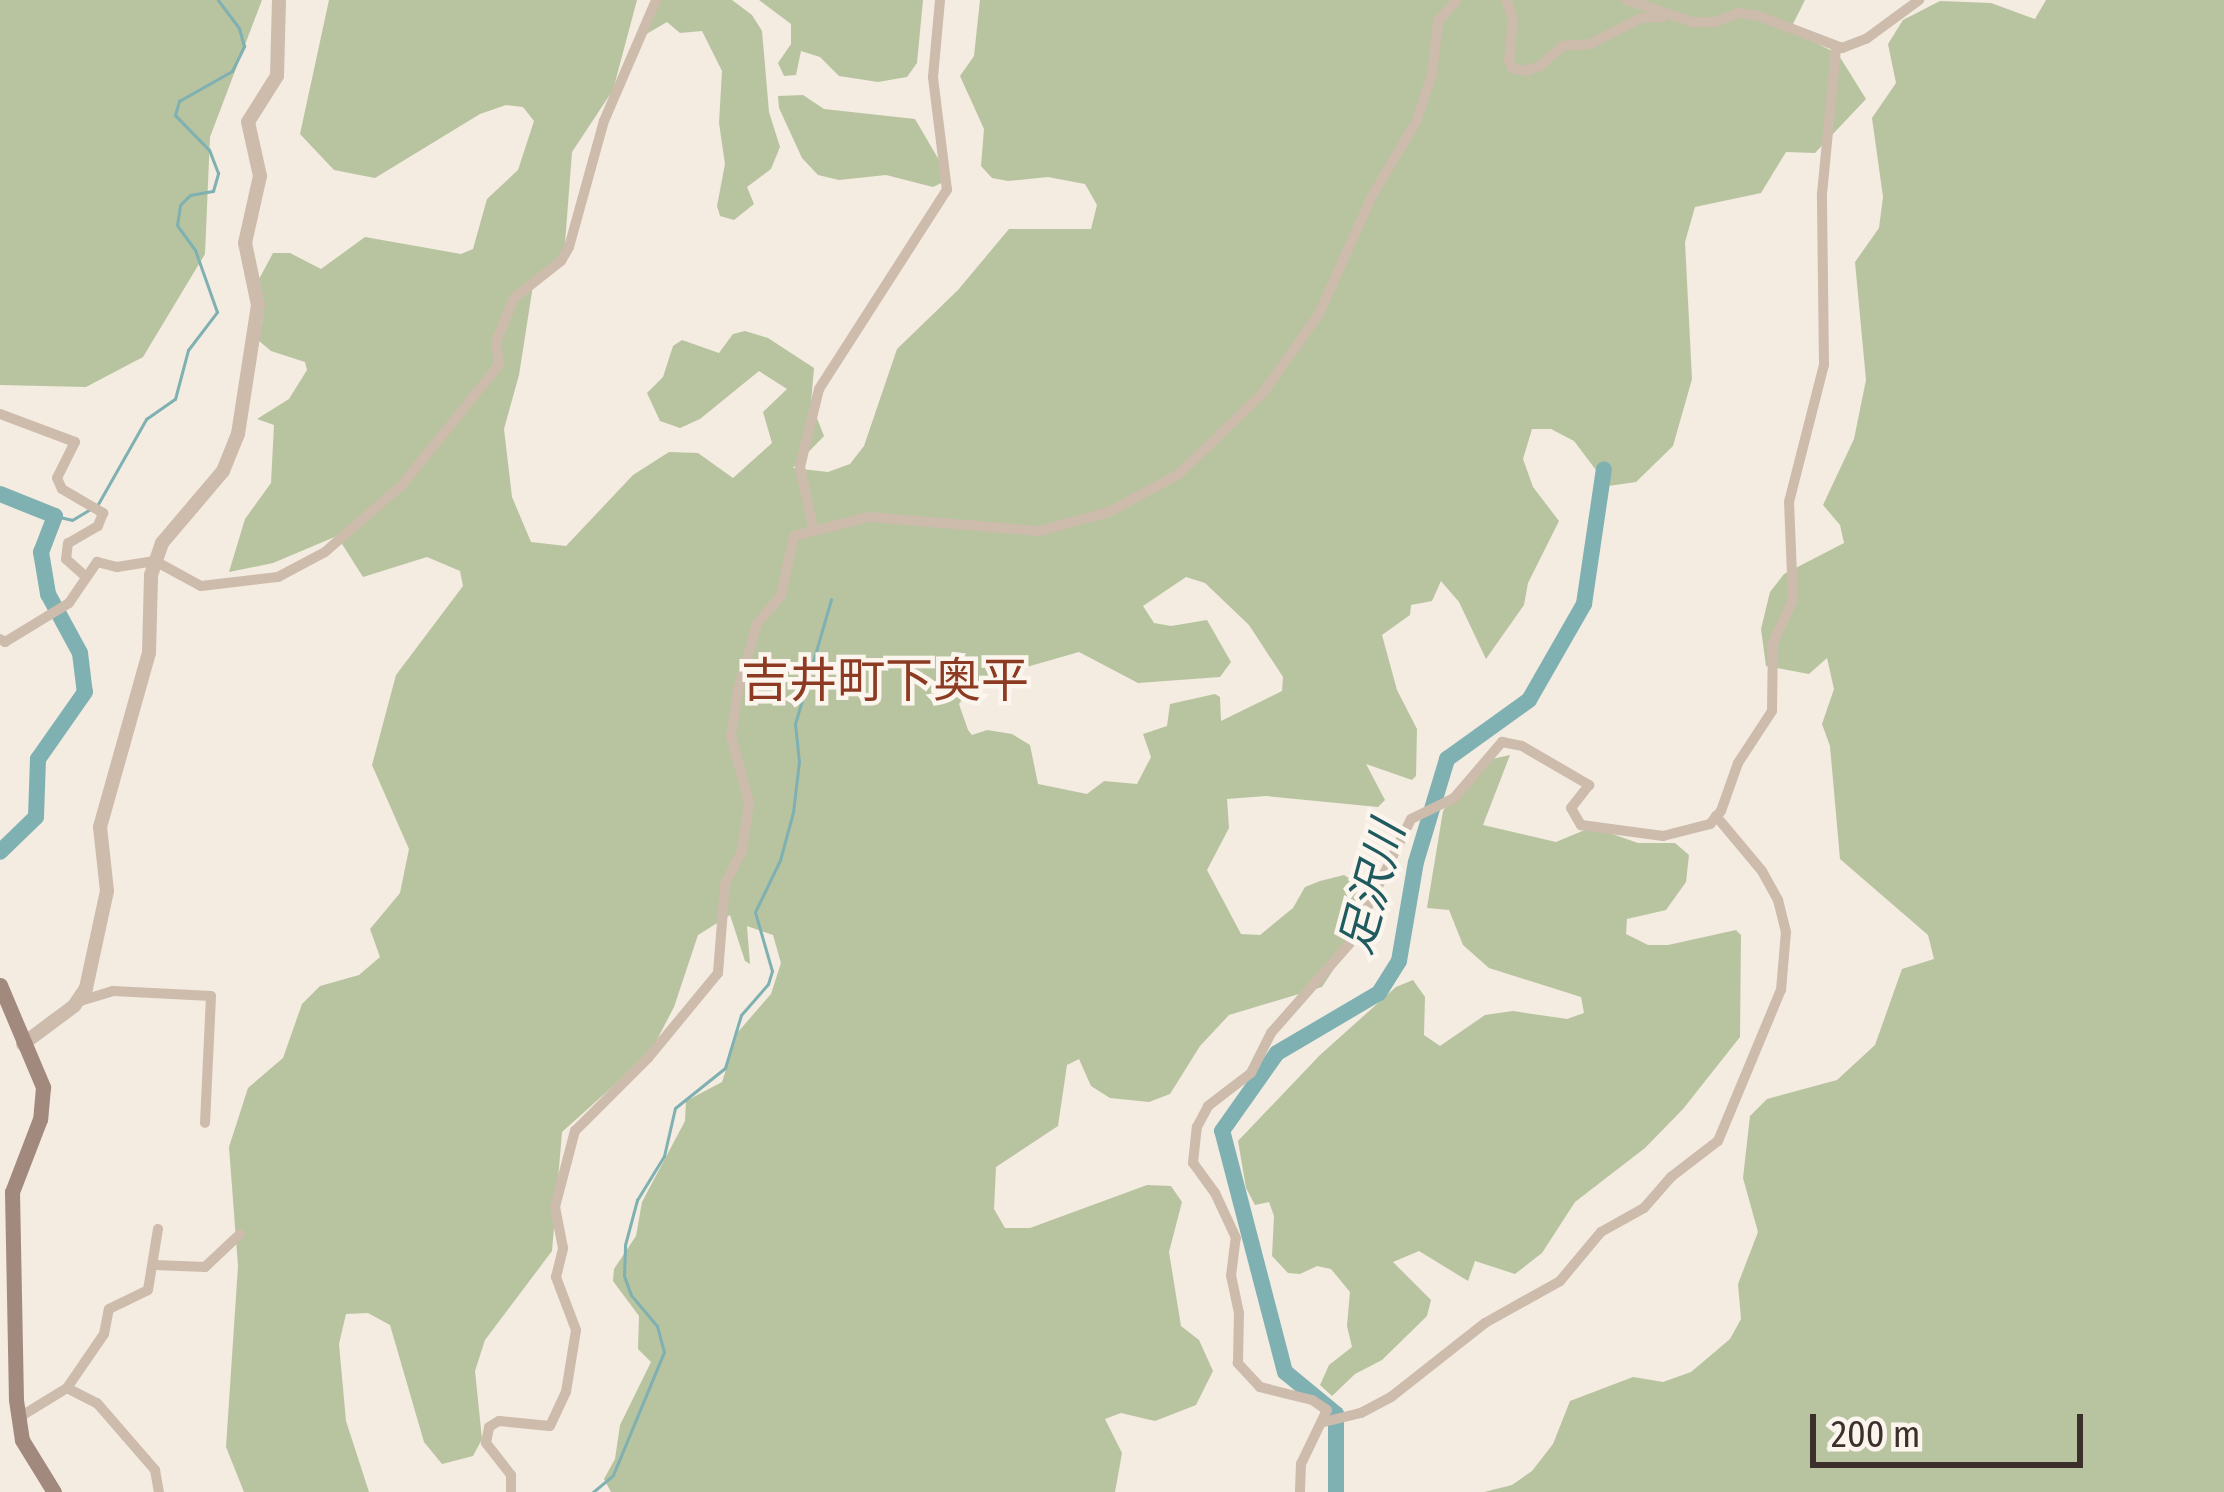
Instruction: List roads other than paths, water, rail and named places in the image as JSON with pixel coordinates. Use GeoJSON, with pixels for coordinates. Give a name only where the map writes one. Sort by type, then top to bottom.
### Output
{"type":"FeatureCollection","features":[{"type":"Feature","properties":{"kind":"main road"},"geometry":{"type":"LineString","coordinates":[[0,986],[44,1103],[6,1190],[7,1243],[22,1440],[54,1492]]}},
{"type":"Feature","properties":{"kind":"street"},"geometry":{"type":"LineString","coordinates":[[23,1044],[77,1002],[86,988],[106,891],[100,827],[148,653],[155,561],[162,543],[223,470],[238,434],[258,305],[245,243],[260,176],[248,122],[277,76],[279,0]]}},
{"type":"Feature","properties":{"kind":"street"},"geometry":{"type":"LineString","coordinates":[[0,639],[5,641],[69,603],[78,595],[84,575],[98,562],[118,567],[155,561],[201,586],[278,577],[325,552],[402,485],[499,365],[496,341],[514,298],[561,261],[569,247],[604,121],[656,0]]}},
{"type":"Feature","properties":{"kind":"street"},"geometry":{"type":"LineString","coordinates":[[813,528],[800,467],[819,389],[947,190],[933,77],[940,0]]}},
{"type":"Feature","properties":{"kind":"street"},"geometry":{"type":"LineString","coordinates":[[511,1492],[511,1475],[486,1443],[489,1427],[499,1421],[550,1426],[566,1392],[576,1330],[556,1277],[563,1248],[555,1207],[575,1131],[648,1058],[718,973],[724,884],[742,850],[749,803],[731,736],[738,691],[758,624],[781,596],[794,536],[869,517],[1039,531],[1109,512],[1179,474],[1263,393],[1319,314],[1372,196],[1416,122],[1432,74],[1438,21],[1456,0]]}},
{"type":"Feature","properties":{"kind":"street"},"geometry":{"type":"LineString","coordinates":[[1506,0],[1514,18],[1509,61],[1512,68],[1526,71],[1540,66],[1562,46],[1589,44],[1641,18],[1715,22],[1738,13],[1759,16],[1836,48],[1865,39],[1919,0]]}},
{"type":"Feature","properties":{"kind":"street"},"geometry":{"type":"LineString","coordinates":[[1627,0],[1672,17]]}},
{"type":"Feature","properties":{"kind":"street"},"geometry":{"type":"LineString","coordinates":[[1300,1492],[1301,1463],[1324,1422],[1326,1407],[1260,1387],[1238,1363],[1239,1313],[1232,1276],[1236,1238],[1191,1152],[1208,1106],[1251,1073],[1271,1033],[1351,944],[1411,819],[1454,798],[1502,742],[1522,746],[1588,785],[1570,808],[1581,825],[1663,836],[1690,832],[1716,816],[1738,764],[1772,711],[1772,643],[1792,600],[1791,485],[1824,365],[1822,194],[1836,48]]}},
{"type":"Feature","properties":{"kind":"street"},"geometry":{"type":"LineString","coordinates":[[0,414],[75,442],[57,478],[62,489],[103,513],[98,526],[68,543],[66,559],[84,575]]}},
{"type":"Feature","properties":{"kind":"street"},"geometry":{"type":"LineString","coordinates":[[1324,1422],[1360,1413],[1390,1397],[1485,1323],[1560,1281],[1601,1232],[1644,1208],[1671,1177],[1718,1141],[1781,990],[1786,932],[1778,900],[1762,872],[1716,816]]}},
{"type":"Feature","properties":{"kind":"street"},"geometry":{"type":"LineString","coordinates":[[77,1002],[113,991],[211,996],[206,1124]]}},
{"type":"Feature","properties":{"kind":"street"},"geometry":{"type":"LineString","coordinates":[[18,1418],[67,1388],[102,1338],[109,1310],[145,1293],[155,1265],[158,1229]]}},
{"type":"Feature","properties":{"kind":"street"},"geometry":{"type":"LineString","coordinates":[[155,1265],[205,1268],[240,1234]]}},
{"type":"Feature","properties":{"kind":"street"},"geometry":{"type":"LineString","coordinates":[[0,1347],[17,1355]]}},
{"type":"Feature","properties":{"kind":"street"},"geometry":{"type":"LineString","coordinates":[[67,1388],[97,1403],[155,1470],[159,1492]]}},
{"type":"Feature","properties":{"kind":"waterway"},"geometry":{"type":"LineString","coordinates":[[98,504],[146,419],[175,399],[188,350],[217,312],[195,250],[177,225],[180,205],[190,195],[213,191],[218,173],[209,150],[175,115],[179,101],[232,71],[244,46],[239,28],[218,0]]}},
{"type":"Feature","properties":{"kind":"waterway","name":"足沢川"},"geometry":{"type":"LineString","coordinates":[[1336,1492],[1336,1414],[1285,1372],[1222,1131],[1277,1053],[1379,993],[1399,961],[1416,862],[1447,759],[1529,700],[1584,604],[1604,469]]}},
{"type":"Feature","properties":{"kind":"waterway"},"geometry":{"type":"LineString","coordinates":[[0,494],[55,516],[41,552],[48,594],[80,653],[85,692],[38,759],[36,817],[0,852]]}},
{"type":"Feature","properties":{"kind":"waterway"},"geometry":{"type":"LineString","coordinates":[[55,516],[72,520],[90,509]]}},
{"type":"Feature","properties":{"kind":"waterway"},"geometry":{"type":"LineString","coordinates":[[593,1492],[613,1475],[664,1352],[657,1326],[631,1295],[624,1276],[625,1245],[637,1200],[664,1156],[675,1108],[725,1068],[741,1015],[768,984],[772,971],[755,912],[780,860],[793,812],[799,762],[795,724],[831,599]]}},
{"type":"Feature","properties":{"kind":"district","name":"吉井町下奥平"},"geometry":{"type":"Point","coordinates":[885,682]}}]}
